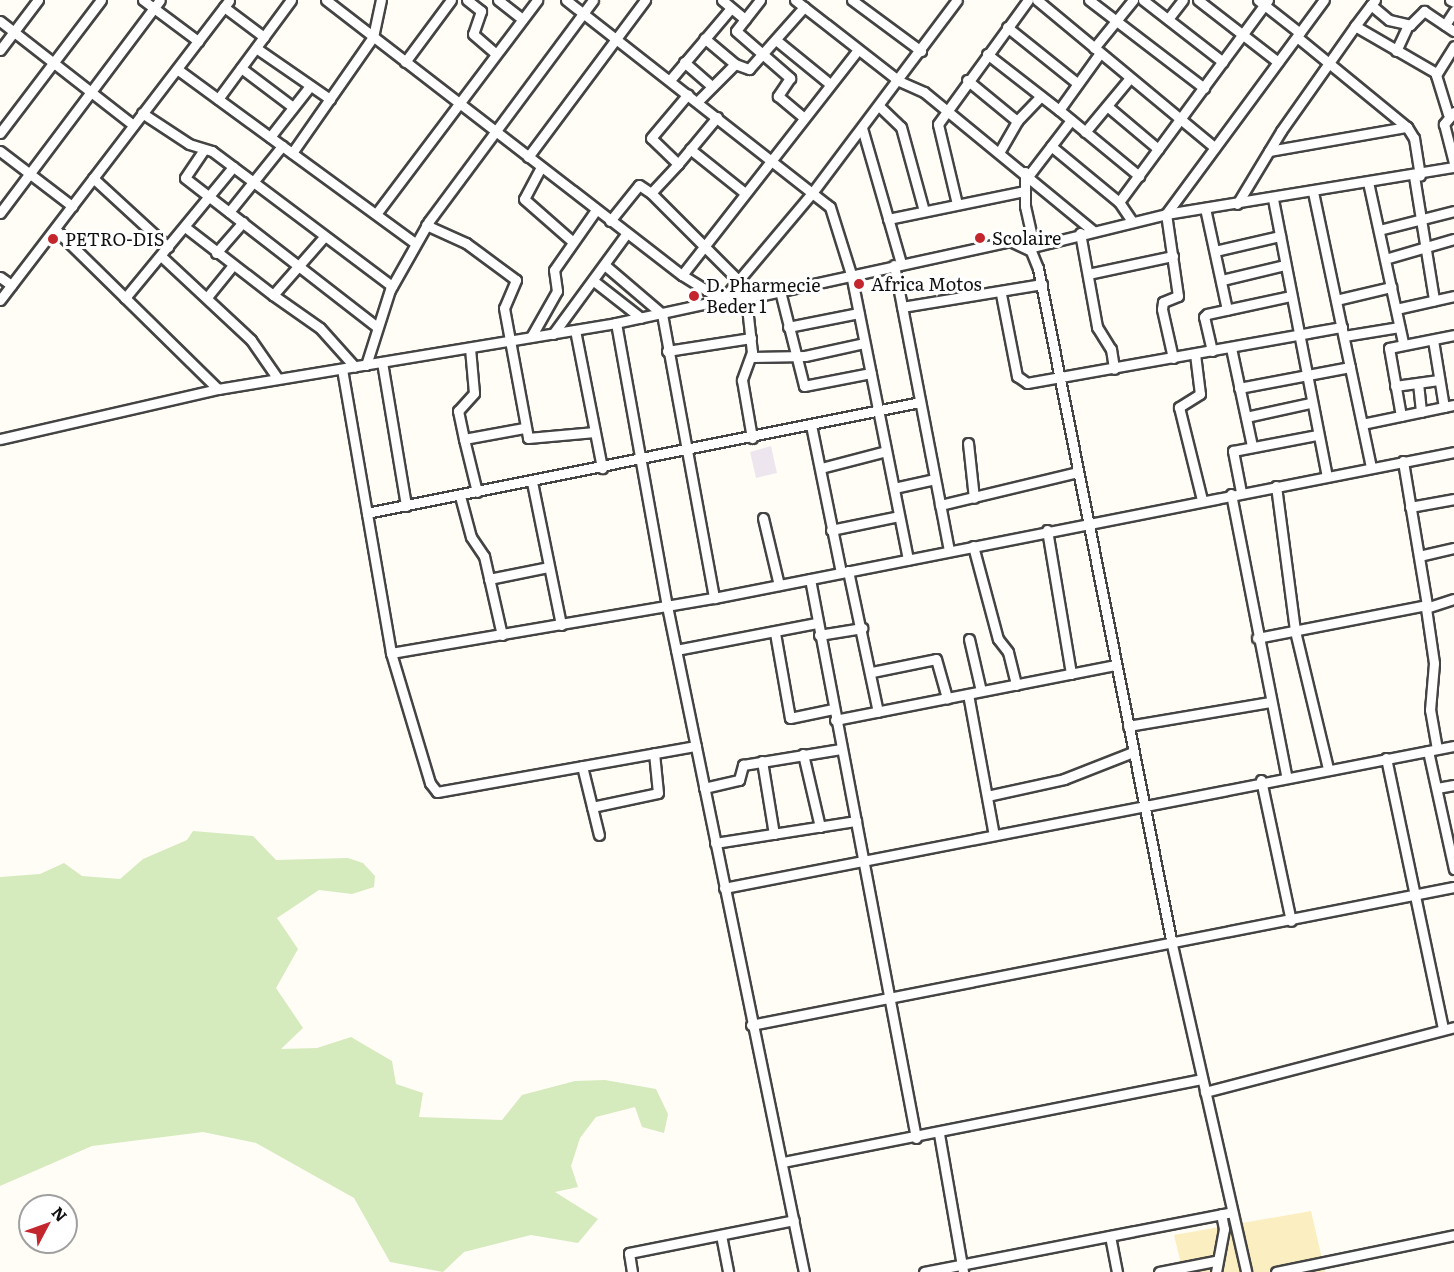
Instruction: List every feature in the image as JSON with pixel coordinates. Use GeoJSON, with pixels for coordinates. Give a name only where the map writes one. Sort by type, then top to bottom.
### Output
{"type":"FeatureCollection","features":[{"type":"Feature","properties":{"kind":"street"},"geometry":{"type":"LineString","coordinates":[[0,50],[38,0]]}},
{"type":"Feature","properties":{"kind":"street"},"geometry":{"type":"LineString","coordinates":[[0,133],[101,0]]}},
{"type":"Feature","properties":{"kind":"street"},"geometry":{"type":"LineString","coordinates":[[143,0],[198,41]]}},
{"type":"Feature","properties":{"kind":"street"},"geometry":{"type":"LineString","coordinates":[[0,213],[160,0]]}},
{"type":"Feature","properties":{"kind":"street"},"geometry":{"type":"LineString","coordinates":[[218,99],[291,0]]}},
{"type":"Feature","properties":{"kind":"street"},"geometry":{"type":"LineString","coordinates":[[326,0],[610,221],[682,275],[722,300]]}},
{"type":"Feature","properties":{"kind":"street"},"geometry":{"type":"LineString","coordinates":[[292,153],[373,37],[381,0]]}},
{"type":"Feature","properties":{"kind":"street"},"geometry":{"type":"LineString","coordinates":[[405,62],[451,0]]}},
{"type":"Feature","properties":{"kind":"street"},"geometry":{"type":"LineString","coordinates":[[467,0],[481,11],[473,34],[496,54]]}},
{"type":"Feature","properties":{"kind":"street"},"geometry":{"type":"LineString","coordinates":[[498,0],[522,20]]}},
{"type":"Feature","properties":{"kind":"street"},"geometry":{"type":"LineString","coordinates":[[376,214],[537,0]]}},
{"type":"Feature","properties":{"kind":"street"},"geometry":{"type":"LineString","coordinates":[[566,0],[698,101],[834,213],[851,274],[879,411],[883,452],[894,488],[908,559]]}},
{"type":"Feature","properties":{"kind":"street"},"geometry":{"type":"LineString","coordinates":[[366,365],[375,326],[392,286],[426,225],[494,129],[593,0]]}},
{"type":"Feature","properties":{"kind":"street"},"geometry":{"type":"LineString","coordinates":[[528,158],[645,0]]}},
{"type":"Feature","properties":{"kind":"street"},"geometry":{"type":"LineString","coordinates":[[722,0],[744,19]]}},
{"type":"Feature","properties":{"kind":"street"},"geometry":{"type":"LineString","coordinates":[[760,0],[736,31],[790,78],[778,96],[804,117]]}},
{"type":"Feature","properties":{"kind":"street"},"geometry":{"type":"LineString","coordinates":[[795,0],[857,51],[898,81],[916,86],[1000,151],[1092,230]]}},
{"type":"Feature","properties":{"kind":"street"},"geometry":{"type":"LineString","coordinates":[[852,0],[921,51]]}},
{"type":"Feature","properties":{"kind":"street"},"geometry":{"type":"LineString","coordinates":[[722,300],[812,194],[957,0]]}},
{"type":"Feature","properties":{"kind":"street"},"geometry":{"type":"LineString","coordinates":[[957,204],[936,131],[945,109],[1028,0]]}},
{"type":"Feature","properties":{"kind":"street"},"geometry":{"type":"LineString","coordinates":[[1037,0],[1215,148]]}},
{"type":"Feature","properties":{"kind":"street"},"geometry":{"type":"LineString","coordinates":[[1089,0],[1114,24],[1204,88]]}},
{"type":"Feature","properties":{"kind":"street"},"geometry":{"type":"LineString","coordinates":[[1059,110],[1114,24],[1133,0]]}},
{"type":"Feature","properties":{"kind":"street"},"geometry":{"type":"LineString","coordinates":[[1143,0],[1223,62]]}},
{"type":"Feature","properties":{"kind":"street"},"geometry":{"type":"LineString","coordinates":[[1168,19],[1183,0]]}},
{"type":"Feature","properties":{"kind":"street"},"geometry":{"type":"LineString","coordinates":[[1198,0],[1278,62]]}},
{"type":"Feature","properties":{"kind":"street"},"geometry":{"type":"LineString","coordinates":[[1173,358],[1162,309],[1163,302],[1178,296],[1166,214],[1324,0]]}},
{"type":"Feature","properties":{"kind":"street"},"geometry":{"type":"LineString","coordinates":[[1119,202],[1181,121],[1242,36],[1263,2],[1330,64],[1407,127],[1414,138],[1425,248],[1434,300]]}},
{"type":"Feature","properties":{"kind":"street"},"geometry":{"type":"LineString","coordinates":[[1238,204],[1269,151],[1373,2],[1389,20],[1408,25]]}},
{"type":"Feature","properties":{"kind":"street"},"geometry":{"type":"LineString","coordinates":[[0,300],[226,4],[264,37]]}},
{"type":"Feature","properties":{"kind":"street"},"geometry":{"type":"LineString","coordinates":[[670,80],[731,8]]}},
{"type":"Feature","properties":{"kind":"street"},"geometry":{"type":"LineString","coordinates":[[704,38],[735,64],[749,69],[804,8]]}},
{"type":"Feature","properties":{"kind":"street"},"geometry":{"type":"LineString","coordinates":[[1396,51],[1408,25],[1424,11],[1454,31]]}},
{"type":"Feature","properties":{"kind":"street"},"geometry":{"type":"LineString","coordinates":[[1445,25],[1454,11]]}},
{"type":"Feature","properties":{"kind":"street"},"geometry":{"type":"LineString","coordinates":[[0,21],[133,125]]}},
{"type":"Feature","properties":{"kind":"street"},"geometry":{"type":"LineString","coordinates":[[0,439],[218,389],[616,323],[722,300],[780,291],[1010,241],[1031,247],[1092,230],[1166,214],[1417,176],[1454,165],[1444,124],[1451,113],[1436,73],[1355,26]]}},
{"type":"Feature","properties":{"kind":"street"},"geometry":{"type":"LineString","coordinates":[[1007,27],[1077,83]]}},
{"type":"Feature","properties":{"kind":"street"},"geometry":{"type":"LineString","coordinates":[[776,40],[830,84]]}},
{"type":"Feature","properties":{"kind":"street"},"geometry":{"type":"LineString","coordinates":[[1436,73],[1454,46]]}},
{"type":"Feature","properties":{"kind":"street"},"geometry":{"type":"LineString","coordinates":[[256,48],[330,99]]}},
{"type":"Feature","properties":{"kind":"street"},"geometry":{"type":"LineString","coordinates":[[682,275],[857,51]]}},
{"type":"Feature","properties":{"kind":"street"},"geometry":{"type":"LineString","coordinates":[[987,54],[1139,176]]}},
{"type":"Feature","properties":{"kind":"street"},"geometry":{"type":"LineString","coordinates":[[684,62],[712,86]]}},
{"type":"Feature","properties":{"kind":"street"},"geometry":{"type":"LineString","coordinates":[[698,101],[735,64]]}},
{"type":"Feature","properties":{"kind":"street"},"geometry":{"type":"LineString","coordinates":[[241,68],[293,107]]}},
{"type":"Feature","properties":{"kind":"street"},"geometry":{"type":"LineString","coordinates":[[177,69],[415,243]]}},
{"type":"Feature","properties":{"kind":"street"},"geometry":{"type":"LineString","coordinates":[[1085,132],[1130,78]]}},
{"type":"Feature","properties":{"kind":"street"},"geometry":{"type":"LineString","coordinates":[[967,80],[1017,121]]}},
{"type":"Feature","properties":{"kind":"street"},"geometry":{"type":"LineString","coordinates":[[270,137],[310,86]]}},
{"type":"Feature","properties":{"kind":"street"},"geometry":{"type":"LineString","coordinates":[[678,164],[651,138],[688,94]]}},
{"type":"Feature","properties":{"kind":"street"},"geometry":{"type":"LineString","coordinates":[[1000,151],[1017,121],[1039,98]]}},
{"type":"Feature","properties":{"kind":"street"},"geometry":{"type":"LineString","coordinates":[[879,106],[901,127],[924,211]]}},
{"type":"Feature","properties":{"kind":"street"},"geometry":{"type":"LineString","coordinates":[[1107,106],[1158,149]]}},
{"type":"Feature","properties":{"kind":"street"},"geometry":{"type":"LineString","coordinates":[[142,113],[203,151],[212,151],[392,286]]}},
{"type":"Feature","properties":{"kind":"street"},"geometry":{"type":"LineString","coordinates":[[651,193],[717,117]]}},
{"type":"Feature","properties":{"kind":"street"},"geometry":{"type":"LineString","coordinates":[[1071,120],[1051,147],[1027,173],[1025,191],[1031,247],[1042,284],[1077,472],[1172,945],[1246,1272]]}},
{"type":"Feature","properties":{"kind":"street"},"geometry":{"type":"LineString","coordinates":[[1269,151],[1407,127]]}},
{"type":"Feature","properties":{"kind":"street"},"geometry":{"type":"LineString","coordinates":[[862,128],[888,219],[898,264],[902,307],[949,550]]}},
{"type":"Feature","properties":{"kind":"street"},"geometry":{"type":"LineString","coordinates":[[229,212],[282,146]]}},
{"type":"Feature","properties":{"kind":"street"},"geometry":{"type":"LineString","coordinates":[[1051,147],[1119,202],[1132,221]]}},
{"type":"Feature","properties":{"kind":"street"},"geometry":{"type":"LineString","coordinates":[[690,149],[745,193]]}},
{"type":"Feature","properties":{"kind":"street"},"geometry":{"type":"LineString","coordinates":[[0,151],[72,206]]}},
{"type":"Feature","properties":{"kind":"street"},"geometry":{"type":"LineString","coordinates":[[203,151],[185,178],[375,326]]}},
{"type":"Feature","properties":{"kind":"street"},"geometry":{"type":"LineString","coordinates":[[125,298],[233,167]]}},
{"type":"Feature","properties":{"kind":"street"},"geometry":{"type":"LineString","coordinates":[[541,167],[524,199],[573,242]]}},
{"type":"Feature","properties":{"kind":"street"},"geometry":{"type":"LineString","coordinates":[[93,178],[168,247]]}},
{"type":"Feature","properties":{"kind":"street"},"geometry":{"type":"LineString","coordinates":[[1368,182],[1403,343]]}},
{"type":"Feature","properties":{"kind":"street"},"geometry":{"type":"LineString","coordinates":[[610,221],[639,185],[651,193],[738,280]]}},
{"type":"Feature","properties":{"kind":"street"},"geometry":{"type":"LineString","coordinates":[[888,219],[1025,191]]}},
{"type":"Feature","properties":{"kind":"street"},"geometry":{"type":"LineString","coordinates":[[1314,192],[1371,468]]}},
{"type":"Feature","properties":{"kind":"street"},"geometry":{"type":"LineString","coordinates":[[1273,199],[1310,403],[1327,476]]}},
{"type":"Feature","properties":{"kind":"street"},"geometry":{"type":"LineString","coordinates":[[1205,208],[1227,310]]}},
{"type":"Feature","properties":{"kind":"street"},"geometry":{"type":"LineString","coordinates":[[531,338],[556,291],[554,270],[596,210]]}},
{"type":"Feature","properties":{"kind":"street"},"geometry":{"type":"LineString","coordinates":[[1379,230],[1454,211]]}},
{"type":"Feature","properties":{"kind":"street"},"geometry":{"type":"LineString","coordinates":[[216,253],[243,222]]}},
{"type":"Feature","properties":{"kind":"street"},"geometry":{"type":"LineString","coordinates":[[426,225],[466,243],[515,278],[504,308],[524,428],[532,441],[595,432]]}},
{"type":"Feature","properties":{"kind":"street"},"geometry":{"type":"LineString","coordinates":[[185,227],[232,266],[320,328],[355,367]]}},
{"type":"Feature","properties":{"kind":"street"},"geometry":{"type":"LineString","coordinates":[[55,229],[218,389]]}},
{"type":"Feature","properties":{"kind":"street"},"geometry":{"type":"LineString","coordinates":[[553,334],[607,267],[627,233]]}},
{"type":"Feature","properties":{"kind":"street"},"geometry":{"type":"LineString","coordinates":[[1080,233],[1097,327],[1111,350],[1114,369]]}},
{"type":"Feature","properties":{"kind":"street"},"geometry":{"type":"LineString","coordinates":[[1215,251],[1280,236]]}},
{"type":"Feature","properties":{"kind":"street"},"geometry":{"type":"LineString","coordinates":[[273,295],[324,237]]}},
{"type":"Feature","properties":{"kind":"street"},"geometry":{"type":"LineString","coordinates":[[1385,259],[1454,239]]}},
{"type":"Feature","properties":{"kind":"street"},"geometry":{"type":"LineString","coordinates":[[161,256],[208,296],[251,340],[278,379]]}},
{"type":"Feature","properties":{"kind":"street"},"geometry":{"type":"LineString","coordinates":[[1088,274],[1173,256]]}},
{"type":"Feature","properties":{"kind":"street"},"geometry":{"type":"LineString","coordinates":[[1222,280],[1285,265]]}},
{"type":"Feature","properties":{"kind":"street"},"geometry":{"type":"LineString","coordinates":[[208,296],[232,266]]}},
{"type":"Feature","properties":{"kind":"street"},"geometry":{"type":"LineString","coordinates":[[607,267],[662,314],[684,452],[714,598]]}},
{"type":"Feature","properties":{"kind":"street"},"geometry":{"type":"LineString","coordinates":[[0,277],[11,285]]}},
{"type":"Feature","properties":{"kind":"street"},"geometry":{"type":"LineString","coordinates":[[595,282],[641,318]]}},
{"type":"Feature","properties":{"kind":"street"},"geometry":{"type":"LineString","coordinates":[[902,307],[1001,294],[1042,284]]}},
{"type":"Feature","properties":{"kind":"street"},"geometry":{"type":"LineString","coordinates":[[1336,300],[1391,287]]}},
{"type":"Feature","properties":{"kind":"street"},"geometry":{"type":"LineString","coordinates":[[780,291],[794,356],[804,386],[871,373]]}},
{"type":"Feature","properties":{"kind":"street"},"geometry":{"type":"LineString","coordinates":[[1001,294],[1017,376],[1027,383],[1059,380],[1298,335],[1399,327]]}},
{"type":"Feature","properties":{"kind":"street"},"geometry":{"type":"LineString","coordinates":[[1212,351],[1204,317],[1291,296]]}},
{"type":"Feature","properties":{"kind":"street"},"geometry":{"type":"LineString","coordinates":[[1396,309],[1454,296]]}},
{"type":"Feature","properties":{"kind":"street"},"geometry":{"type":"LineString","coordinates":[[746,298],[752,357],[742,380],[752,438]]}},
{"type":"Feature","properties":{"kind":"street"},"geometry":{"type":"LineString","coordinates":[[788,327],[859,314]]}},
{"type":"Feature","properties":{"kind":"street"},"geometry":{"type":"LineString","coordinates":[[616,323],[667,606],[804,1272]]}},
{"type":"Feature","properties":{"kind":"street"},"geometry":{"type":"LineString","coordinates":[[575,330],[602,468]]}},
{"type":"Feature","properties":{"kind":"street"},"geometry":{"type":"LineString","coordinates":[[667,351],[751,338]]}},
{"type":"Feature","properties":{"kind":"street"},"geometry":{"type":"LineString","coordinates":[[1401,416],[1388,351],[1403,343],[1453,338]]}},
{"type":"Feature","properties":{"kind":"street"},"geometry":{"type":"LineString","coordinates":[[1362,424],[1449,406],[1439,380],[1432,340]]}},
{"type":"Feature","properties":{"kind":"street"},"geometry":{"type":"LineString","coordinates":[[752,357],[794,356],[864,343]]}},
{"type":"Feature","properties":{"kind":"street"},"geometry":{"type":"LineString","coordinates":[[470,348],[474,393],[458,411],[477,492]]}},
{"type":"Feature","properties":{"kind":"street"},"geometry":{"type":"LineString","coordinates":[[1231,348],[1252,447]]}},
{"type":"Feature","properties":{"kind":"street"},"geometry":{"type":"LineString","coordinates":[[1195,354],[1200,394],[1179,407],[1202,500]]}},
{"type":"Feature","properties":{"kind":"street"},"geometry":{"type":"LineString","coordinates":[[382,362],[406,506]]}},
{"type":"Feature","properties":{"kind":"street"},"geometry":{"type":"LineString","coordinates":[[1239,388],[1350,367]]}},
{"type":"Feature","properties":{"kind":"street"},"geometry":{"type":"LineString","coordinates":[[342,369],[392,653],[434,790],[696,746]]}},
{"type":"Feature","properties":{"kind":"street"},"geometry":{"type":"LineString","coordinates":[[1395,386],[1439,380]]}},
{"type":"Feature","properties":{"kind":"street"},"geometry":{"type":"LineString","coordinates":[[1418,383],[1421,412]]}},
{"type":"Feature","properties":{"kind":"street"},"geometry":{"type":"LineString","coordinates":[[367,513],[641,461],[920,402]]}},
{"type":"Feature","properties":{"kind":"street"},"geometry":{"type":"LineString","coordinates":[[1246,417],[1310,403]]}},
{"type":"Feature","properties":{"kind":"street"},"geometry":{"type":"LineString","coordinates":[[811,425],[831,530],[861,628],[879,712]]}},
{"type":"Feature","properties":{"kind":"street"},"geometry":{"type":"LineString","coordinates":[[464,439],[524,428]]}},
{"type":"Feature","properties":{"kind":"street"},"geometry":{"type":"LineString","coordinates":[[1241,492],[1233,451],[1317,435]]}},
{"type":"Feature","properties":{"kind":"street"},"geometry":{"type":"LineString","coordinates":[[968,443],[974,498]]}},
{"type":"Feature","properties":{"kind":"street"},"geometry":{"type":"LineString","coordinates":[[821,468],[883,452]]}},
{"type":"Feature","properties":{"kind":"street"},"geometry":{"type":"LineString","coordinates":[[392,653],[714,598],[1087,522],[1454,452]]}},
{"type":"Feature","properties":{"kind":"street"},"geometry":{"type":"LineString","coordinates":[[1403,461],[1427,604],[1434,663],[1430,710],[1437,788],[1454,870]]}},
{"type":"Feature","properties":{"kind":"street"},"geometry":{"type":"LineString","coordinates":[[940,505],[1077,472]]}},
{"type":"Feature","properties":{"kind":"street"},"geometry":{"type":"LineString","coordinates":[[894,488],[935,478]]}},
{"type":"Feature","properties":{"kind":"street"},"geometry":{"type":"LineString","coordinates":[[532,482],[561,625]]}},
{"type":"Feature","properties":{"kind":"street"},"geometry":{"type":"LineString","coordinates":[[1276,486],[1295,631],[1328,768]]}},
{"type":"Feature","properties":{"kind":"street"},"geometry":{"type":"LineString","coordinates":[[1230,494],[1286,775]]}},
{"type":"Feature","properties":{"kind":"street"},"geometry":{"type":"LineString","coordinates":[[460,496],[489,579],[502,635]]}},
{"type":"Feature","properties":{"kind":"street"},"geometry":{"type":"LineString","coordinates":[[1410,507],[1454,499]]}},
{"type":"Feature","properties":{"kind":"street"},"geometry":{"type":"LineString","coordinates":[[831,530],[898,516]]}},
{"type":"Feature","properties":{"kind":"street"},"geometry":{"type":"LineString","coordinates":[[763,518],[780,585]]}},
{"type":"Feature","properties":{"kind":"street"},"geometry":{"type":"LineString","coordinates":[[1047,530],[1071,674]]}},
{"type":"Feature","properties":{"kind":"street"},"geometry":{"type":"LineString","coordinates":[[973,546],[998,639],[1007,650],[1016,685]]}},
{"type":"Feature","properties":{"kind":"street"},"geometry":{"type":"LineString","coordinates":[[1419,556],[1454,548]]}},
{"type":"Feature","properties":{"kind":"street"},"geometry":{"type":"LineString","coordinates":[[489,579],[548,567]]}},
{"type":"Feature","properties":{"kind":"street"},"geometry":{"type":"LineString","coordinates":[[810,579],[816,623],[916,1138]]}},
{"type":"Feature","properties":{"kind":"street"},"geometry":{"type":"LineString","coordinates":[[1257,638],[1454,599]]}},
{"type":"Feature","properties":{"kind":"street"},"geometry":{"type":"LineString","coordinates":[[676,650],[775,633],[816,623]]}},
{"type":"Feature","properties":{"kind":"street"},"geometry":{"type":"LineString","coordinates":[[819,635],[861,628]]}},
{"type":"Feature","properties":{"kind":"street"},"geometry":{"type":"LineString","coordinates":[[775,633],[790,717],[833,709]]}},
{"type":"Feature","properties":{"kind":"street"},"geometry":{"type":"LineString","coordinates":[[969,639],[981,692]]}},
{"type":"Feature","properties":{"kind":"street"},"geometry":{"type":"LineString","coordinates":[[872,672],[936,659],[947,698]]}},
{"type":"Feature","properties":{"kind":"street"},"geometry":{"type":"LineString","coordinates":[[836,720],[1115,665]]}},
{"type":"Feature","properties":{"kind":"street"},"geometry":{"type":"LineString","coordinates":[[968,694],[994,835]]}},
{"type":"Feature","properties":{"kind":"street"},"geometry":{"type":"LineString","coordinates":[[1128,726],[1270,702]]}},
{"type":"Feature","properties":{"kind":"street"},"geometry":{"type":"LineString","coordinates":[[724,888],[1286,775],[1454,746]]}},
{"type":"Feature","properties":{"kind":"street"},"geometry":{"type":"LineString","coordinates":[[704,788],[739,780],[743,765],[841,749]]}},
{"type":"Feature","properties":{"kind":"street"},"geometry":{"type":"LineString","coordinates":[[987,796],[1064,778],[1133,752]]}},
{"type":"Feature","properties":{"kind":"street"},"geometry":{"type":"LineString","coordinates":[[592,807],[658,793],[654,753]]}},
{"type":"Feature","properties":{"kind":"street"},"geometry":{"type":"LineString","coordinates":[[803,754],[820,827]]}},
{"type":"Feature","properties":{"kind":"street"},"geometry":{"type":"LineString","coordinates":[[1386,758],[1413,896],[1443,1029]]}},
{"type":"Feature","properties":{"kind":"street"},"geometry":{"type":"LineString","coordinates":[[762,761],[774,834]]}},
{"type":"Feature","properties":{"kind":"street"},"geometry":{"type":"LineString","coordinates":[[582,766],[599,835]]}},
{"type":"Feature","properties":{"kind":"street"},"geometry":{"type":"LineString","coordinates":[[1261,780],[1291,921]]}},
{"type":"Feature","properties":{"kind":"street"},"geometry":{"type":"LineString","coordinates":[[1437,788],[1454,785]]}},
{"type":"Feature","properties":{"kind":"street"},"geometry":{"type":"LineString","coordinates":[[715,843],[856,821]]}},
{"type":"Feature","properties":{"kind":"street"},"geometry":{"type":"LineString","coordinates":[[752,1025],[1172,945],[1454,888]]}},
{"type":"Feature","properties":{"kind":"street"},"geometry":{"type":"LineString","coordinates":[[1205,1092],[1454,1027]]}},
{"type":"Feature","properties":{"kind":"street"},"geometry":{"type":"LineString","coordinates":[[783,1162],[939,1134],[1202,1079]]}},
{"type":"Feature","properties":{"kind":"street"},"geometry":{"type":"LineString","coordinates":[[939,1134],[962,1268]]}},
{"type":"Feature","properties":{"kind":"street"},"geometry":{"type":"LineString","coordinates":[[924,1272],[962,1268],[1232,1212]]}},
{"type":"Feature","properties":{"kind":"street"},"geometry":{"type":"LineString","coordinates":[[1216,1272],[1215,1261],[1224,1228],[1221,1214]]}},
{"type":"Feature","properties":{"kind":"street"},"geometry":{"type":"LineString","coordinates":[[632,1272],[629,1252],[794,1220]]}},
{"type":"Feature","properties":{"kind":"street"},"geometry":{"type":"LineString","coordinates":[[721,1235],[728,1272]]}},
{"type":"Feature","properties":{"kind":"street"},"geometry":{"type":"LineString","coordinates":[[1276,1272],[1454,1235]]}},
{"type":"Feature","properties":{"kind":"street"},"geometry":{"type":"LineString","coordinates":[[1110,1236],[1117,1272]]}},
{"type":"Feature","properties":{"kind":"street"},"geometry":{"type":"LineString","coordinates":[[1159,1272],[1215,1261]]}},
{"type":"Feature","properties":{"kind":"shaded area"},"geometry":{"type":"Polygon","coordinates":[[[771,446],[777,473],[756,478],[750,452],[771,446]]]}},
{"type":"Feature","properties":{"kind":"green space"},"geometry":{"type":"Polygon","coordinates":[[[193,831],[253,836],[276,860],[348,858],[363,863],[375,876],[374,887],[352,894],[319,890],[277,918],[298,949],[276,988],[303,1028],[281,1049],[317,1048],[351,1037],[392,1061],[396,1084],[423,1093],[419,1117],[502,1120],[522,1095],[575,1081],[605,1080],[656,1089],[668,1114],[664,1133],[642,1127],[635,1107],[596,1117],[580,1138],[571,1166],[578,1187],[555,1192],[598,1219],[578,1243],[531,1235],[464,1252],[443,1272],[390,1262],[354,1198],[256,1143],[203,1132],[92,1146],[0,1186],[0,877],[40,874],[64,863],[82,876],[120,879],[143,859],[187,840],[193,831]]]}},
{"type":"Feature","properties":{"kind":"sand"},"geometry":{"type":"Polygon","coordinates":[[[1311,1211],[1325,1272],[1183,1272],[1174,1235],[1311,1211]]]}},
{"type":"Feature","properties":{"kind":"place","name":"Scolaire"},"geometry":{"type":"Point","coordinates":[980,238]}},
{"type":"Feature","properties":{"kind":"place","name":"PETRO-DIS"},"geometry":{"type":"Point","coordinates":[53,239]}},
{"type":"Feature","properties":{"kind":"place","name":"Africa Motos"},"geometry":{"type":"Point","coordinates":[859,284]}},
{"type":"Feature","properties":{"kind":"place","name":"D. Pharmecie Beder 1"},"geometry":{"type":"Point","coordinates":[694,296]}}]}
